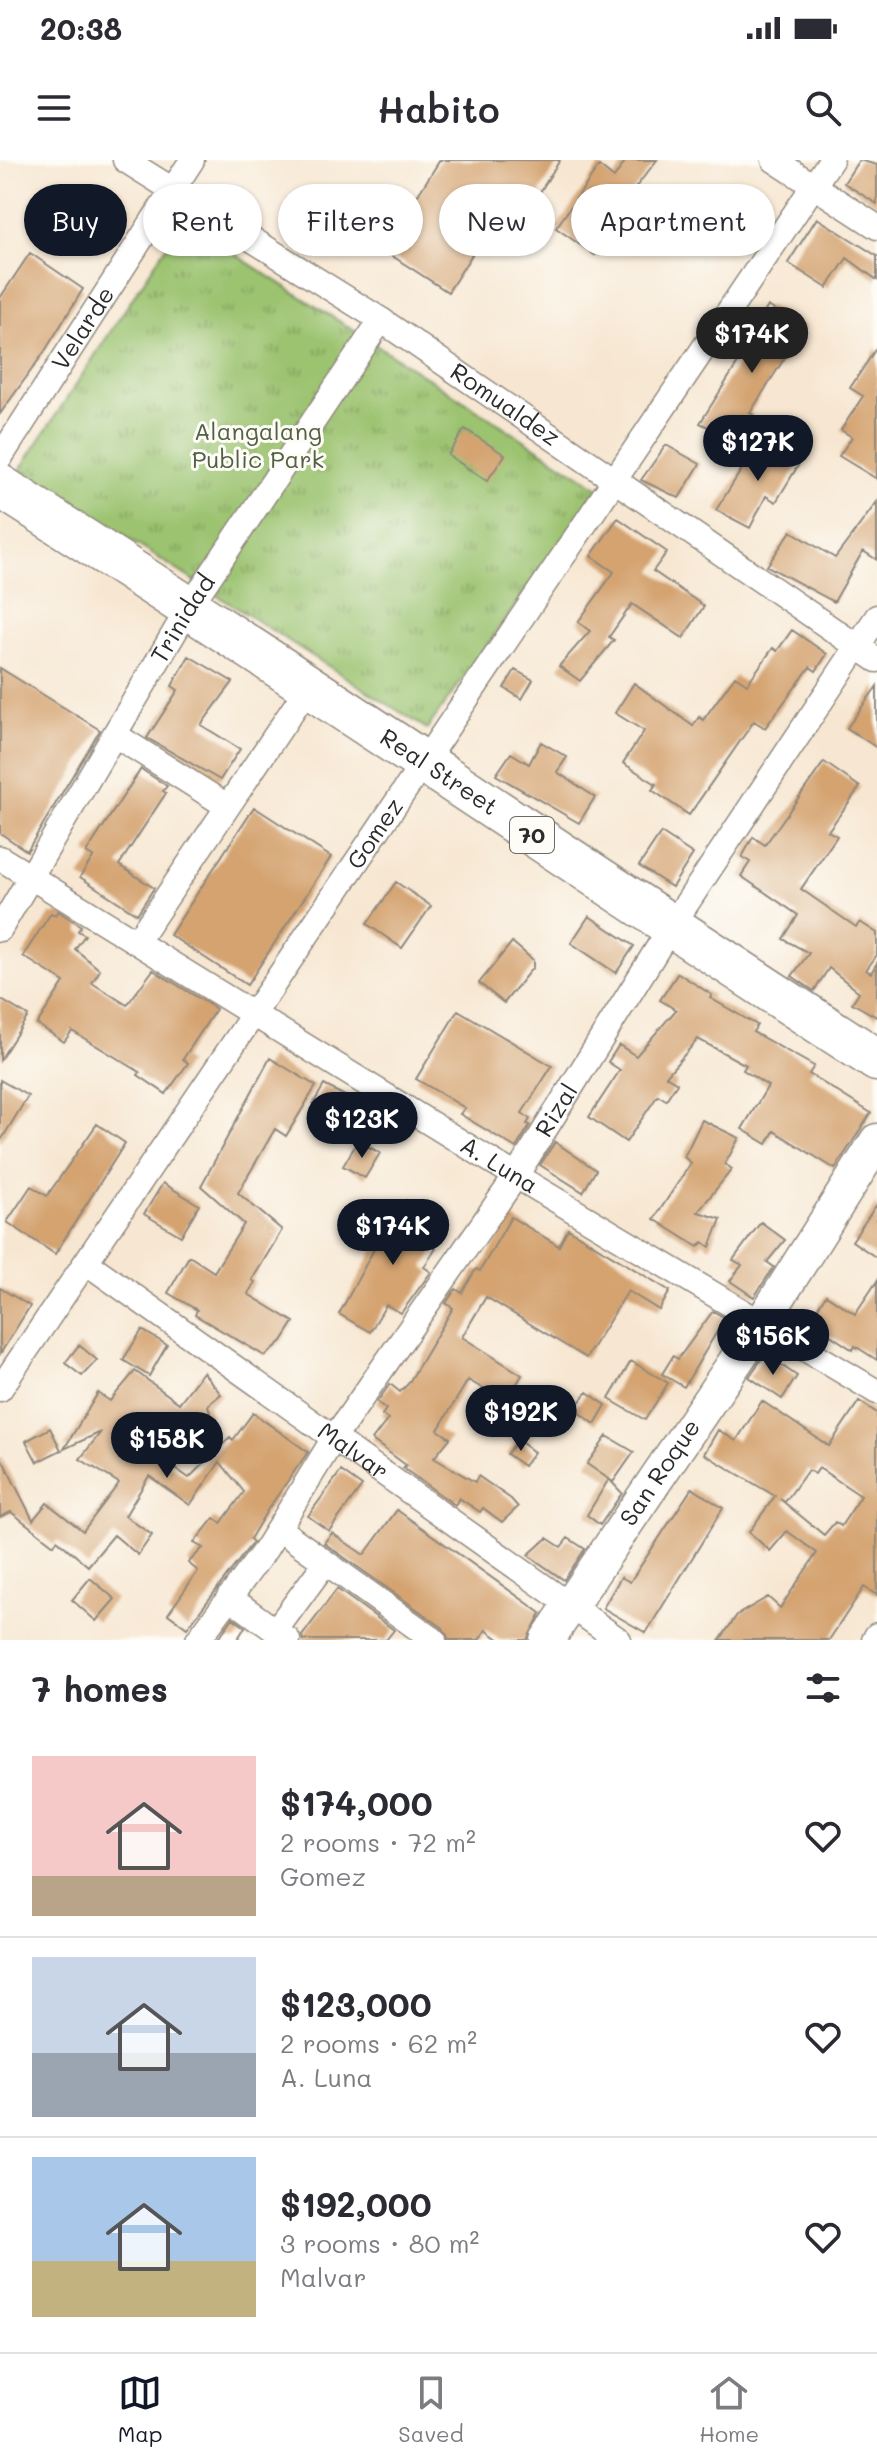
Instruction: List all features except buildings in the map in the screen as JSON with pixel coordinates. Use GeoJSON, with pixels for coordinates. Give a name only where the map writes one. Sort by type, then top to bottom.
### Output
{"type":"FeatureCollection","features":[{"type":"Feature","properties":{"kind":"highway","name":"Real Street"},"geometry":{"type":"LineString","coordinates":[[0,486],[190,606],[671,927],[877,1060]]}},
{"type":"Feature","properties":{"kind":"street","name":"Romualdez"},"geometry":{"type":"LineString","coordinates":[[125,160],[161,184]]}},
{"type":"Feature","properties":{"kind":"street","name":"Velarde"},"geometry":{"type":"LineString","coordinates":[[176,184],[192,160]]}},
{"type":"Feature","properties":{"kind":"street"},"geometry":{"type":"LineString","coordinates":[[774,160],[877,227]]}},
{"type":"Feature","properties":{"kind":"street","name":"Gomez"},"geometry":{"type":"LineString","coordinates":[[0,1389],[831,160]]}},
{"type":"Feature","properties":{"kind":"street","name":"Velarde"},"geometry":{"type":"LineString","coordinates":[[0,458],[143,235]]}},
{"type":"Feature","properties":{"kind":"street","name":"Romualdez"},"geometry":{"type":"LineString","coordinates":[[262,247],[381,320],[867,653]]}},
{"type":"Feature","properties":{"kind":"street","name":"Trinidad"},"geometry":{"type":"LineString","coordinates":[[0,929],[190,606],[381,320]]}},
{"type":"Feature","properties":{"kind":"street","name":"Rizal"},"geometry":{"type":"LineString","coordinates":[[198,1640],[279,1529],[334,1438],[516,1176],[671,927],[867,653],[877,617]]}},
{"type":"Feature","properties":{"kind":"street"},"geometry":{"type":"LineString","coordinates":[[137,941],[309,686]]}},
{"type":"Feature","properties":{"kind":"street"},"geometry":{"type":"LineString","coordinates":[[115,735],[227,806]]}},
{"type":"Feature","properties":{"kind":"street","name":"A. Luna"},"geometry":{"type":"LineString","coordinates":[[0,858],[516,1176],[877,1392]]}},
{"type":"Feature","properties":{"kind":"street","name":"San Roque"},"geometry":{"type":"LineString","coordinates":[[547,1640],[763,1321],[877,1141]]}},
{"type":"Feature","properties":{"kind":"street","name":"Malvar"},"geometry":{"type":"LineString","coordinates":[[87,1263],[619,1640]]}},
{"type":"Feature","properties":{"kind":"street"},"geometry":{"type":"LineString","coordinates":[[279,1529],[434,1640]]}},
{"type":"Feature","properties":{"kind":"street"},"geometry":{"type":"LineString","coordinates":[[229,1597],[282,1635],[325,1563]]}},
{"type":"Feature","properties":{"kind":"green space","name":"Alangalang Public Park"},"geometry":{"type":"Polygon","coordinates":[[[160,256],[238,256],[599,488],[427,729],[20,470],[160,256]]]}}]}
